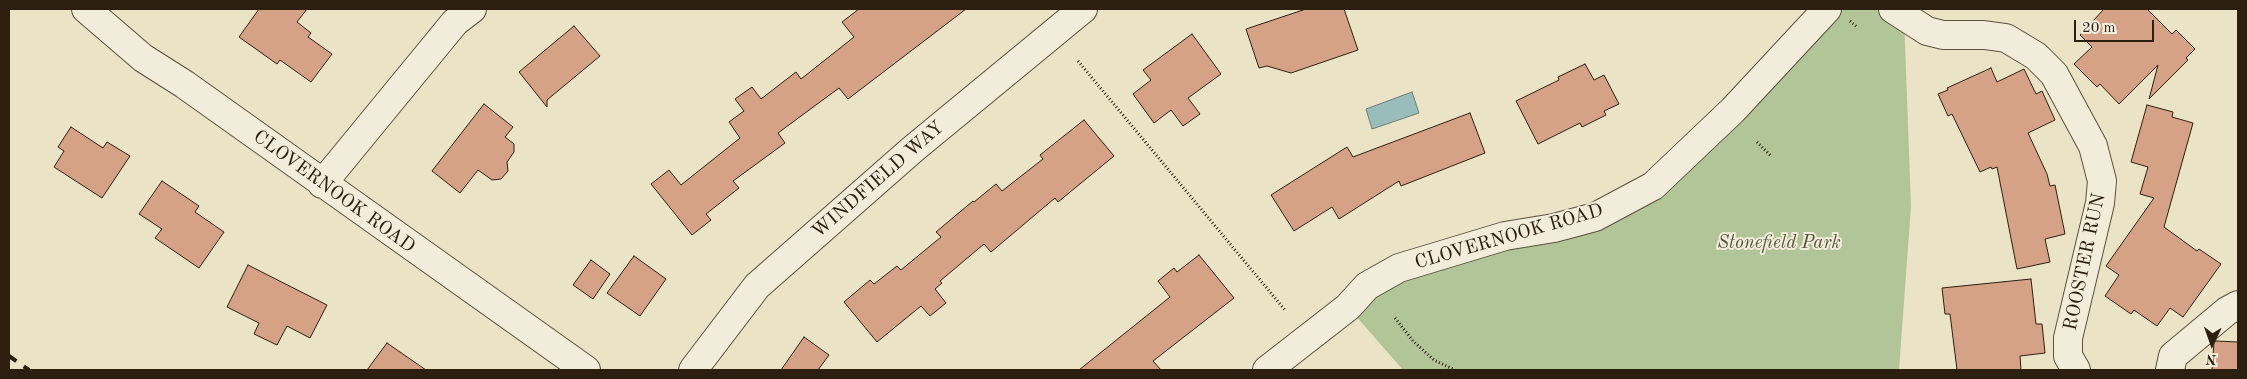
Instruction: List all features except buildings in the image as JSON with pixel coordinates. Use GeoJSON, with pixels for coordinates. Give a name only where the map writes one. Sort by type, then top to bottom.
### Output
{"type":"FeatureCollection","features":[{"type":"Feature","properties":{"kind":"street","name":"CLOVERNOOK ROAD"},"geometry":{"type":"LineString","coordinates":[[86,9],[143,58],[184,84],[586,370]]}},
{"type":"Feature","properties":{"kind":"street"},"geometry":{"type":"LineString","coordinates":[[322,184],[455,22],[472,9]]}},
{"type":"Feature","properties":{"kind":"street","name":"WINDFIELD WAY"},"geometry":{"type":"LineString","coordinates":[[692,370],[757,286],[913,149],[1083,9]]}},
{"type":"Feature","properties":{"kind":"street","name":"CLOVERNOOK ROAD"},"geometry":{"type":"LineString","coordinates":[[1267,370],[1348,307],[1367,286],[1399,268],[1505,236],[1554,228],[1595,217],[1653,186],[1733,110],[1827,9]]}},
{"type":"Feature","properties":{"kind":"street","name":"ROOSTER RUN"},"geometry":{"type":"LineString","coordinates":[[1893,9],[1927,31],[1943,35],[1984,35],[2006,38],[2036,56],[2054,74],[2092,146],[2102,181],[2100,203],[2068,338],[2068,356],[2076,370]]}},
{"type":"Feature","properties":{"kind":"street"},"geometry":{"type":"LineString","coordinates":[[2170,370],[2173,356],[2227,311],[2238,305]]}},
{"type":"Feature","properties":{"kind":"path"},"geometry":{"type":"LineString","coordinates":[[1078,60],[1285,310]]}},
{"type":"Feature","properties":{"kind":"path"},"geometry":{"type":"LineString","coordinates":[[1756,142],[1770,156]]}},
{"type":"Feature","properties":{"kind":"path"},"geometry":{"type":"LineString","coordinates":[[1396,318],[1412,341],[1434,360],[1455,370]]}},
{"type":"Feature","properties":{"kind":"green space","name":"Stonefield Park"},"geometry":{"type":"Polygon","coordinates":[[[1827,9],[1893,9],[1904,17],[1911,206],[1899,370],[1403,370],[1348,307],[1367,286],[1653,186],[1827,9]]]}},
{"type":"Feature","properties":{"kind":"water"},"geometry":{"type":"Polygon","coordinates":[[[1412,92],[1419,113],[1372,129],[1366,109],[1412,92]]]}},
{"type":"Feature","properties":{"kind":"railway"},"geometry":{"type":"LineString","coordinates":[[9,356],[29,370]]}}]}
